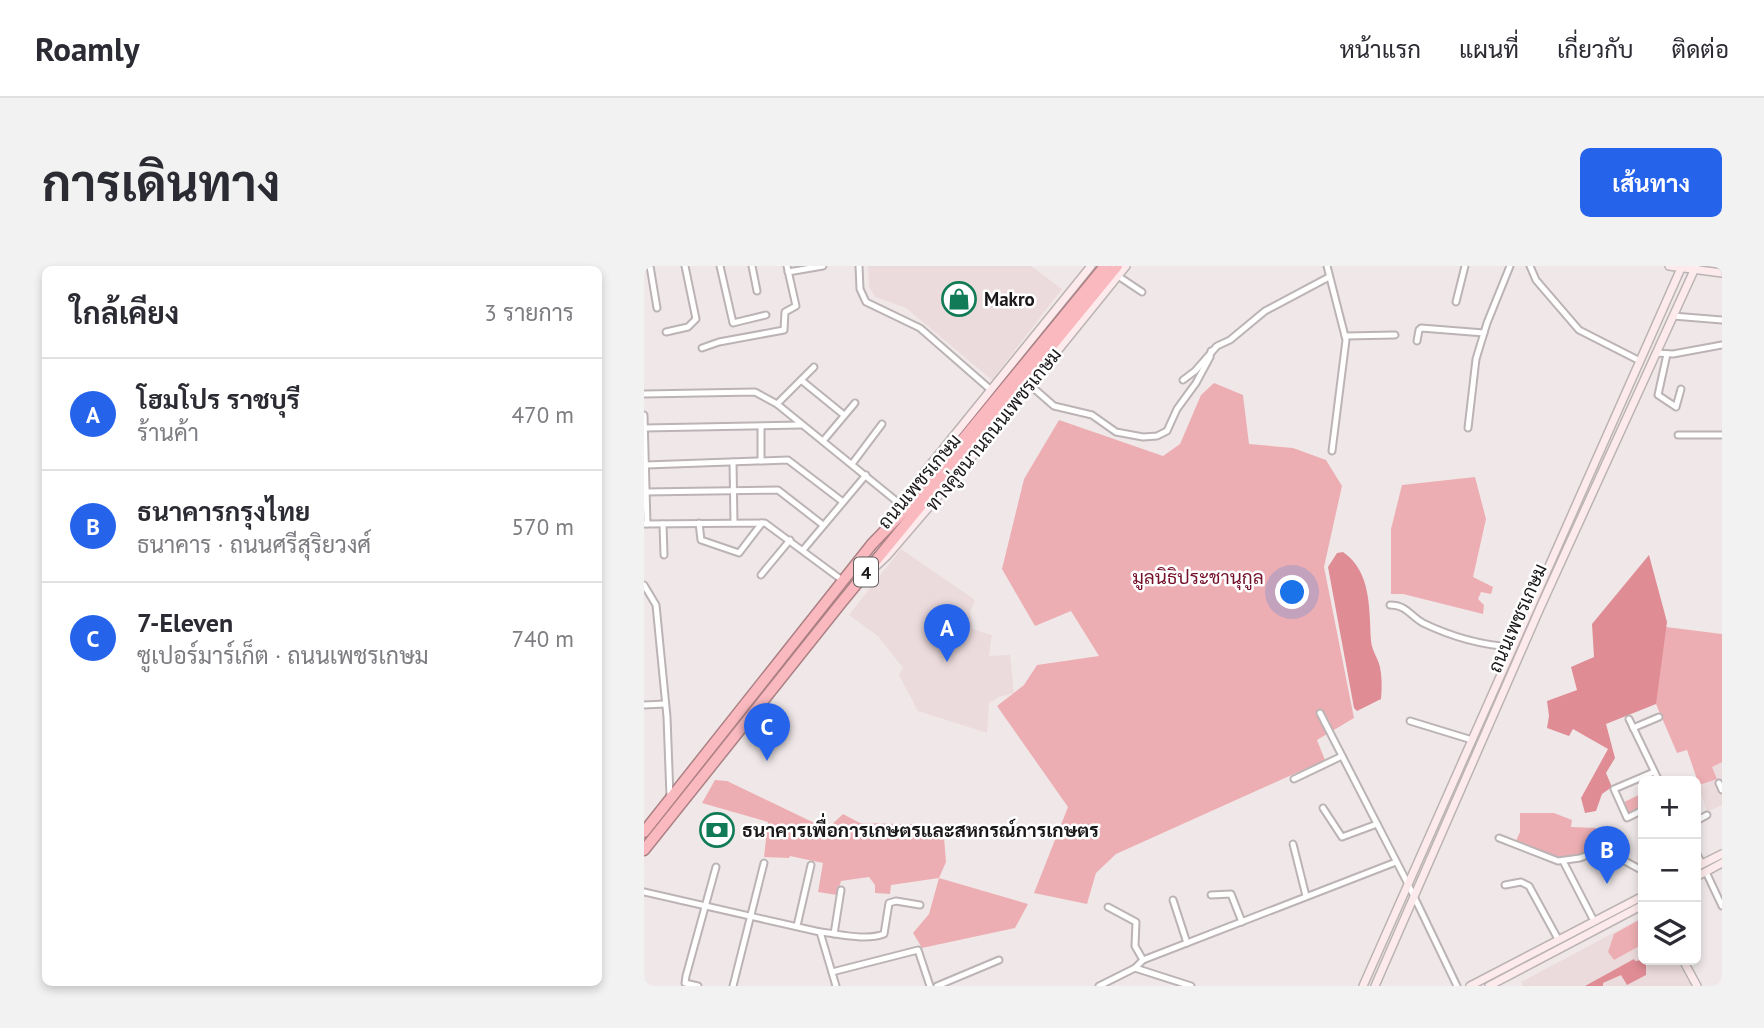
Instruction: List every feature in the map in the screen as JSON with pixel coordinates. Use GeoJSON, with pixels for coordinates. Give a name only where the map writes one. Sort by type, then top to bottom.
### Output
{"type":"FeatureCollection","features":[{"type":"Feature","properties":{"kind":"highway","name":"ถนนเพชรเกษม"},"geometry":{"type":"LineString","coordinates":[[644,850],[1088,294],[1105,266]]}},
{"type":"Feature","properties":{"kind":"highway","name":"ถนนเพชรเกษม"},"geometry":{"type":"LineString","coordinates":[[644,832],[872,544],[905,510],[1088,294],[1118,271]]}},
{"type":"Feature","properties":{"kind":"main road","name":"ทางคู่ขนานถนนเพชรเกษม"},"geometry":{"type":"LineString","coordinates":[[872,544],[900,504],[1091,266]]}},
{"type":"Feature","properties":{"kind":"main road","name":"ทางคู่ขนานถนนเพชรเกษม"},"geometry":{"type":"LineString","coordinates":[[855,586],[887,556],[1030,385],[1118,271],[1126,266]]}},
{"type":"Feature","properties":{"kind":"main road"},"geometry":{"type":"LineString","coordinates":[[1669,266],[1695,267],[1722,273]]}},
{"type":"Feature","properties":{"kind":"main road","name":"ถนนเพชรเกษม"},"geometry":{"type":"LineString","coordinates":[[1363,986],[1682,267]]}},
{"type":"Feature","properties":{"kind":"main road","name":"ถนนเพชรเกษม"},"geometry":{"type":"LineString","coordinates":[[1375,986],[1537,615],[1695,267]]}},
{"type":"Feature","properties":{"kind":"main road"},"geometry":{"type":"LineString","coordinates":[[1528,611],[1537,615]]}},
{"type":"Feature","properties":{"kind":"main road"},"geometry":{"type":"LineString","coordinates":[[1701,868],[1722,854]]}},
{"type":"Feature","properties":{"kind":"main road"},"geometry":{"type":"LineString","coordinates":[[1701,868],[1722,863]]}},
{"type":"Feature","properties":{"kind":"main road"},"geometry":{"type":"LineString","coordinates":[[1470,986],[1638,899]]}},
{"type":"Feature","properties":{"kind":"main road"},"geometry":{"type":"LineString","coordinates":[[1489,986],[1638,908]]}},
{"type":"Feature","properties":{"kind":"main road"},"geometry":{"type":"LineString","coordinates":[[1686,965],[1697,986]]}},
{"type":"Feature","properties":{"kind":"street"},"geometry":{"type":"LineString","coordinates":[[650,266],[657,308]]}},
{"type":"Feature","properties":{"kind":"street"},"geometry":{"type":"LineString","coordinates":[[666,332],[688,327],[696,319],[685,266]]}},
{"type":"Feature","properties":{"kind":"street"},"geometry":{"type":"LineString","coordinates":[[720,266],[733,323],[766,315]]}},
{"type":"Feature","properties":{"kind":"street"},"geometry":{"type":"LineString","coordinates":[[752,266],[757,291]]}},
{"type":"Feature","properties":{"kind":"street"},"geometry":{"type":"LineString","coordinates":[[702,348],[719,342],[784,330],[785,313],[796,306],[788,269],[823,266]]}},
{"type":"Feature","properties":{"kind":"street"},"geometry":{"type":"LineString","coordinates":[[859,266],[860,289],[866,302],[920,328],[991,390]]}},
{"type":"Feature","properties":{"kind":"street"},"geometry":{"type":"LineString","coordinates":[[1328,266],[1345,336],[1332,451]]}},
{"type":"Feature","properties":{"kind":"street"},"geometry":{"type":"LineString","coordinates":[[1456,302],[1465,266]]}},
{"type":"Feature","properties":{"kind":"street"},"geometry":{"type":"LineString","coordinates":[[1468,428],[1476,359],[1510,266]]}},
{"type":"Feature","properties":{"kind":"street"},"geometry":{"type":"LineString","coordinates":[[1530,266],[1536,280],[1579,330],[1640,361]]}},
{"type":"Feature","properties":{"kind":"street"},"geometry":{"type":"LineString","coordinates":[[1118,271],[1142,292]]}},
{"type":"Feature","properties":{"kind":"street"},"geometry":{"type":"LineString","coordinates":[[1183,380],[1195,371],[1211,351],[1230,340],[1265,312],[1329,277]]}},
{"type":"Feature","properties":{"kind":"street"},"geometry":{"type":"LineString","coordinates":[[1672,316],[1722,320]]}},
{"type":"Feature","properties":{"kind":"street"},"geometry":{"type":"LineString","coordinates":[[1417,341],[1422,328],[1484,333]]}},
{"type":"Feature","properties":{"kind":"street"},"geometry":{"type":"LineString","coordinates":[[1345,336],[1395,335]]}},
{"type":"Feature","properties":{"kind":"street"},"geometry":{"type":"LineString","coordinates":[[1656,353],[1667,354],[1722,345]]}},
{"type":"Feature","properties":{"kind":"street"},"geometry":{"type":"LineString","coordinates":[[1030,385],[1054,406],[1092,415],[1116,432],[1143,437],[1157,436],[1167,431],[1177,409],[1206,366],[1211,351]]}},
{"type":"Feature","properties":{"kind":"street"},"geometry":{"type":"LineString","coordinates":[[1667,354],[1658,395],[1676,407],[1681,389]]}},
{"type":"Feature","properties":{"kind":"street"},"geometry":{"type":"LineString","coordinates":[[777,404],[814,367]]}},
{"type":"Feature","properties":{"kind":"street"},"geometry":{"type":"LineString","coordinates":[[801,380],[844,415]]}},
{"type":"Feature","properties":{"kind":"street"},"geometry":{"type":"LineString","coordinates":[[644,394],[758,392],[777,404],[900,504]]}},
{"type":"Feature","properties":{"kind":"street"},"geometry":{"type":"LineString","coordinates":[[823,442],[855,402]]}},
{"type":"Feature","properties":{"kind":"street"},"geometry":{"type":"LineString","coordinates":[[644,415],[645,524],[762,522],[772,526],[843,581]]}},
{"type":"Feature","properties":{"kind":"street"},"geometry":{"type":"LineString","coordinates":[[852,464],[882,424]]}},
{"type":"Feature","properties":{"kind":"street"},"geometry":{"type":"LineString","coordinates":[[644,428],[801,425]]}},
{"type":"Feature","properties":{"kind":"street"},"geometry":{"type":"LineString","coordinates":[[761,427],[761,461]]}},
{"type":"Feature","properties":{"kind":"street"},"geometry":{"type":"LineString","coordinates":[[1678,435],[1722,435]]}},
{"type":"Feature","properties":{"kind":"street"},"geometry":{"type":"LineString","coordinates":[[645,460],[792,462],[843,502]]}},
{"type":"Feature","properties":{"kind":"street"},"geometry":{"type":"LineString","coordinates":[[733,462],[734,523]]}},
{"type":"Feature","properties":{"kind":"street"},"geometry":{"type":"LineString","coordinates":[[803,550],[866,475]]}},
{"type":"Feature","properties":{"kind":"street"},"geometry":{"type":"LineString","coordinates":[[645,492],[778,490],[823,525]]}},
{"type":"Feature","properties":{"kind":"street"},"geometry":{"type":"LineString","coordinates":[[699,523],[701,540],[739,553],[762,522]]}},
{"type":"Feature","properties":{"kind":"street"},"geometry":{"type":"LineString","coordinates":[[663,524],[664,555]]}},
{"type":"Feature","properties":{"kind":"street"},"geometry":{"type":"LineString","coordinates":[[761,575],[790,540]]}},
{"type":"Feature","properties":{"kind":"street"},"geometry":{"type":"LineString","coordinates":[[644,585],[656,605],[670,800]]}},
{"type":"Feature","properties":{"kind":"street"},"geometry":{"type":"LineString","coordinates":[[1390,605],[1402,606],[1421,622],[1465,640],[1512,647]]}},
{"type":"Feature","properties":{"kind":"street"},"geometry":{"type":"LineString","coordinates":[[644,705],[665,704]]}},
{"type":"Feature","properties":{"kind":"street"},"geometry":{"type":"LineString","coordinates":[[1320,713],[1457,986]]}},
{"type":"Feature","properties":{"kind":"street"},"geometry":{"type":"LineString","coordinates":[[1633,728],[1659,717]]}},
{"type":"Feature","properties":{"kind":"street"},"geometry":{"type":"LineString","coordinates":[[1629,719],[1657,776]]}},
{"type":"Feature","properties":{"kind":"street"},"geometry":{"type":"LineString","coordinates":[[1410,721],[1472,740]]}},
{"type":"Feature","properties":{"kind":"street"},"geometry":{"type":"LineString","coordinates":[[1294,779],[1342,756]]}},
{"type":"Feature","properties":{"kind":"street"},"geometry":{"type":"LineString","coordinates":[[1645,776],[1654,772]]}},
{"type":"Feature","properties":{"kind":"street"},"geometry":{"type":"LineString","coordinates":[[1638,779],[1614,789],[1627,818],[1638,812]]}},
{"type":"Feature","properties":{"kind":"street"},"geometry":{"type":"LineString","coordinates":[[1323,808],[1340,837],[1377,824]]}},
{"type":"Feature","properties":{"kind":"street"},"geometry":{"type":"LineString","coordinates":[[1701,818],[1707,815]]}},
{"type":"Feature","properties":{"kind":"street"},"geometry":{"type":"LineString","coordinates":[[1499,838],[1563,861],[1603,849],[1638,869]]}},
{"type":"Feature","properties":{"kind":"street"},"geometry":{"type":"LineString","coordinates":[[1293,844],[1307,896]]}},
{"type":"Feature","properties":{"kind":"street"},"geometry":{"type":"LineString","coordinates":[[1563,861],[1594,921]]}},
{"type":"Feature","properties":{"kind":"street"},"geometry":{"type":"LineString","coordinates":[[1099,986],[1135,968],[1143,960],[1396,862]]}},
{"type":"Feature","properties":{"kind":"street"},"geometry":{"type":"LineString","coordinates":[[733,986],[764,863]]}},
{"type":"Feature","properties":{"kind":"street"},"geometry":{"type":"LineString","coordinates":[[797,926],[811,865]]}},
{"type":"Feature","properties":{"kind":"street"},"geometry":{"type":"LineString","coordinates":[[698,986],[685,984],[716,867]]}},
{"type":"Feature","properties":{"kind":"street"},"geometry":{"type":"LineString","coordinates":[[1701,868],[1722,905]]}},
{"type":"Feature","properties":{"kind":"street"},"geometry":{"type":"LineString","coordinates":[[1505,885],[1521,882],[1529,886],[1558,939]]}},
{"type":"Feature","properties":{"kind":"street"},"geometry":{"type":"LineString","coordinates":[[835,934],[841,890]]}},
{"type":"Feature","properties":{"kind":"street"},"geometry":{"type":"LineString","coordinates":[[644,892],[820,932],[873,937],[884,934],[889,903],[896,901],[920,905]]}},
{"type":"Feature","properties":{"kind":"street"},"geometry":{"type":"LineString","coordinates":[[1212,895],[1231,894],[1242,922]]}},
{"type":"Feature","properties":{"kind":"street"},"geometry":{"type":"LineString","coordinates":[[1173,900],[1187,943]]}},
{"type":"Feature","properties":{"kind":"street"},"geometry":{"type":"LineString","coordinates":[[1108,907],[1136,922],[1135,946],[1143,960]]}},
{"type":"Feature","properties":{"kind":"street"},"geometry":{"type":"LineString","coordinates":[[820,932],[836,986]]}},
{"type":"Feature","properties":{"kind":"street"},"geometry":{"type":"LineString","coordinates":[[832,972],[918,950],[930,986]]}},
{"type":"Feature","properties":{"kind":"street"},"geometry":{"type":"LineString","coordinates":[[937,986],[999,960]]}},
{"type":"Feature","properties":{"kind":"street"},"geometry":{"type":"LineString","coordinates":[[1135,968],[1191,986]]}},
{"type":"Feature","properties":{"kind":"shaded area"},"geometry":{"type":"Polygon","coordinates":[[[868,266],[1031,266],[1062,289],[992,380],[906,308],[875,297],[869,287],[868,266]]]}},
{"type":"Feature","properties":{"kind":"shaded area"},"geometry":{"type":"Polygon","coordinates":[[[901,549],[975,600],[970,612],[973,629],[992,635],[989,656],[1010,655],[1014,693],[989,703],[987,733],[918,711],[899,675],[903,668],[878,636],[849,615],[901,549]]]}},
{"type":"Feature","properties":{"kind":"shaded area"},"geometry":{"type":"Polygon","coordinates":[[[1343,552],[1352,560],[1364,581],[1369,604],[1372,645],[1381,675],[1381,699],[1357,711],[1354,708],[1328,567],[1337,553],[1343,552]]]}},
{"type":"Feature","properties":{"kind":"shaded area"},"geometry":{"type":"Polygon","coordinates":[[[1649,555],[1667,622],[1656,704],[1606,724],[1615,758],[1606,773],[1612,787],[1602,794],[1596,811],[1585,813],[1581,798],[1608,749],[1573,729],[1569,736],[1547,728],[1547,701],[1577,690],[1571,667],[1594,657],[1592,624],[1649,555]]]}},
{"type":"Feature","properties":{"kind":"shaded area"},"geometry":{"type":"Polygon","coordinates":[[[1722,761],[1722,805],[1707,812],[1701,792],[1701,776],[1696,776],[1695,773],[1722,761]]]}},
{"type":"Feature","properties":{"kind":"shaded area"},"geometry":{"type":"Polygon","coordinates":[[[1638,920],[1638,965],[1680,965],[1691,986],[1523,986],[1521,982],[1638,920]]]}},
{"type":"Feature","properties":{"kind":"shaded area"},"geometry":{"type":"Polygon","coordinates":[[[1634,959],[1638,961],[1638,965],[1646,965],[1646,975],[1627,985],[1621,975],[1603,983],[1603,986],[1585,986],[1634,959]]]}},
{"type":"Feature","properties":{"kind":"green space","name":"มูลนิธิประชานุกูล"},"geometry":{"type":"Polygon","coordinates":[[[1214,383],[1243,395],[1249,444],[1293,448],[1326,460],[1342,486],[1324,567],[1354,718],[1317,740],[1325,760],[1116,854],[1096,873],[1087,904],[1034,893],[1068,807],[997,706],[1024,685],[1037,665],[1099,656],[1071,611],[1035,626],[1002,569],[1024,479],[1059,420],[1163,456],[1180,444],[1201,395],[1214,383]]]}},
{"type":"Feature","properties":{"kind":"green space"},"geometry":{"type":"Polygon","coordinates":[[[1475,477],[1486,519],[1473,577],[1493,587],[1491,594],[1481,592],[1478,599],[1484,605],[1483,614],[1403,594],[1391,594],[1391,529],[1402,485],[1475,477]]]}},
{"type":"Feature","properties":{"kind":"green space"},"geometry":{"type":"Polygon","coordinates":[[[1666,627],[1722,634],[1722,762],[1712,767],[1717,779],[1701,784],[1701,776],[1696,776],[1687,750],[1677,753],[1656,704],[1631,683],[1666,627]]]}},
{"type":"Feature","properties":{"kind":"green space"},"geometry":{"type":"Polygon","coordinates":[[[715,780],[727,781],[827,829],[843,814],[860,823],[943,825],[946,862],[939,878],[891,885],[890,894],[875,893],[875,885],[869,877],[841,881],[837,895],[818,892],[823,863],[790,856],[764,857],[768,822],[702,803],[715,780]]]}},
{"type":"Feature","properties":{"kind":"green space"},"geometry":{"type":"Polygon","coordinates":[[[1638,795],[1638,810],[1627,815],[1622,803],[1638,795]]]}},
{"type":"Feature","properties":{"kind":"green space"},"geometry":{"type":"Polygon","coordinates":[[[1520,813],[1554,813],[1572,820],[1571,827],[1596,828],[1601,850],[1563,861],[1515,843],[1520,832],[1520,813]]]}},
{"type":"Feature","properties":{"kind":"green space"},"geometry":{"type":"Polygon","coordinates":[[[939,878],[1028,904],[1015,928],[922,948],[913,933],[929,914],[939,878]]]}},
{"type":"Feature","properties":{"kind":"green space"},"geometry":{"type":"Polygon","coordinates":[[[1638,921],[1638,947],[1614,960],[1608,952],[1614,934],[1638,921]]]}},
{"type":"Feature","properties":{"kind":"place","name":"Makro"},"geometry":{"type":"Point","coordinates":[959,299]}},
{"type":"Feature","properties":{"kind":"place","name":"โฮมโปร ราชบุรี"},"geometry":{"type":"Point","coordinates":[947,662]}},
{"type":"Feature","properties":{"kind":"place","name":"7-Eleven"},"geometry":{"type":"Point","coordinates":[767,761]}},
{"type":"Feature","properties":{"kind":"place","name":"ธนาคารเพื่อการเกษตรและสหกรณ์การเกษตร"},"geometry":{"type":"Point","coordinates":[717,830]}},
{"type":"Feature","properties":{"kind":"place","name":"ธนาคารกรุงไทย"},"geometry":{"type":"Point","coordinates":[1607,884]}}]}
